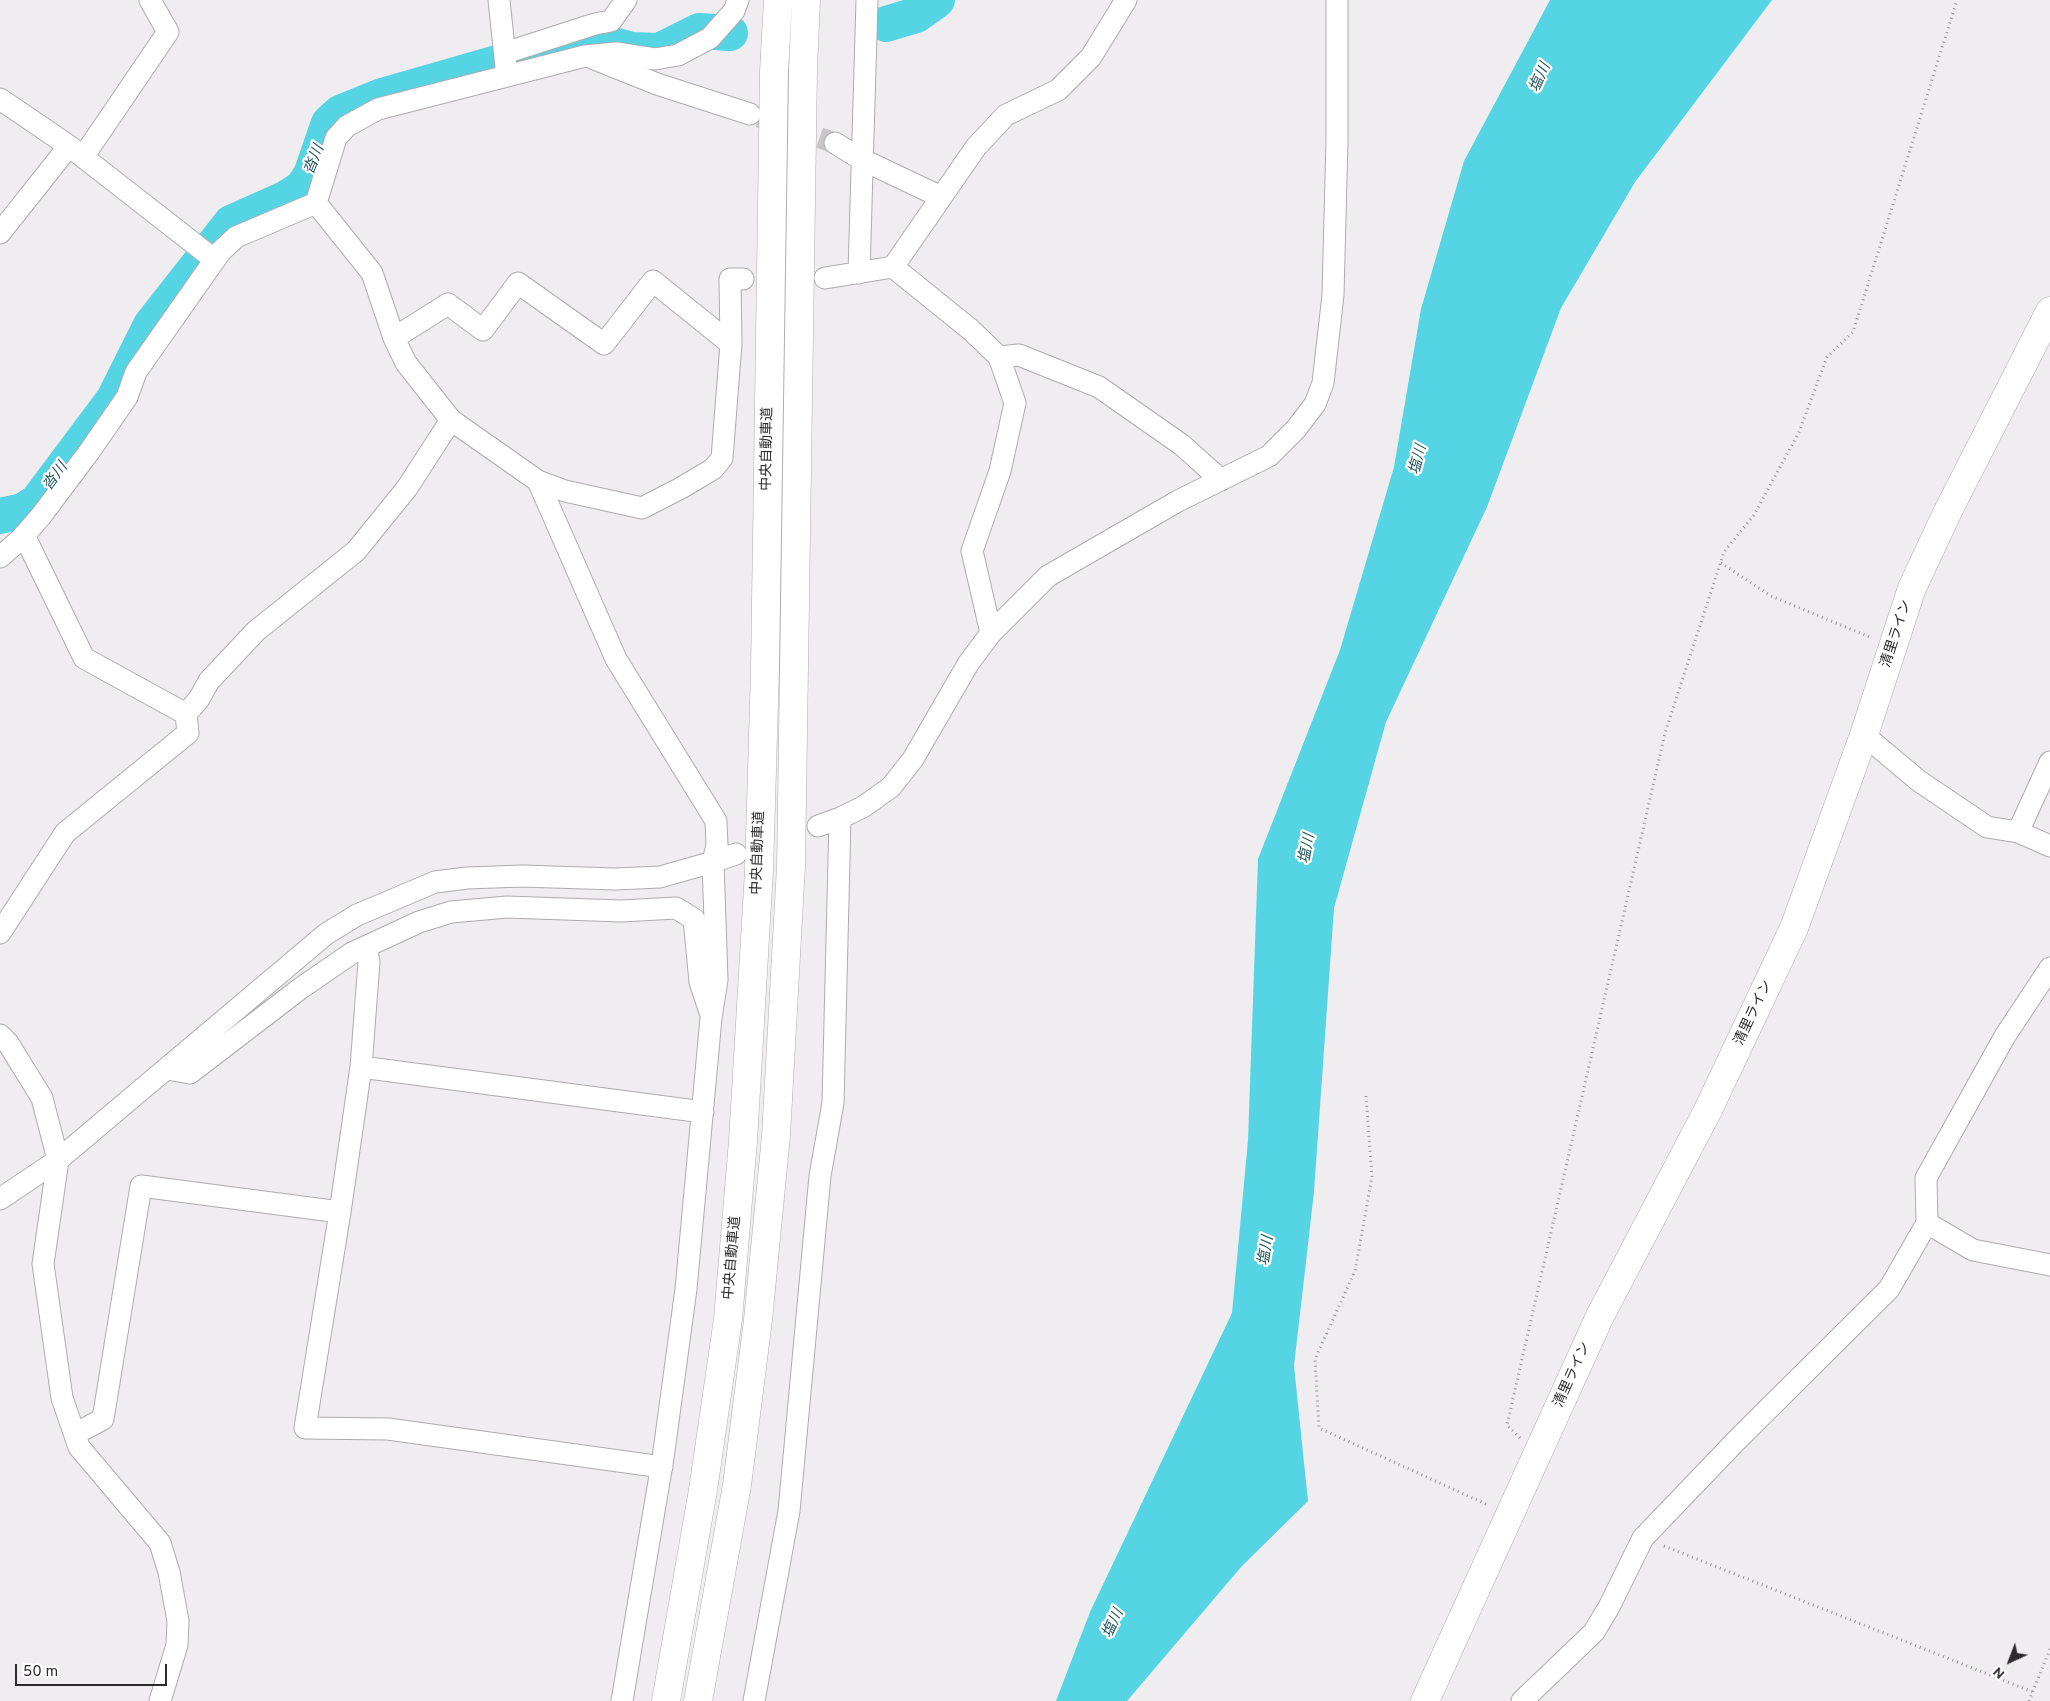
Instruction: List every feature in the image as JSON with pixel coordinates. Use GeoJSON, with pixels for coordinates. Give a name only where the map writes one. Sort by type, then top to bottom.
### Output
{"type":"FeatureCollection","features":[{"type":"Feature","properties":{"kind":"highway","name":"中央自動車道"},"geometry":{"type":"LineString","coordinates":[[666,1701],[704,1490],[728,1319],[743,1140],[759,872],[765,669],[774,72],[778,0]]}},
{"type":"Feature","properties":{"kind":"highway"},"geometry":{"type":"LineString","coordinates":[[698,1701],[737,1485],[758,1320],[776,1126],[791,866],[803,70],[806,0]]}},
{"type":"Feature","properties":{"kind":"highway","name":"清里ライン"},"geometry":{"type":"LineString","coordinates":[[1425,1701],[1600,1316],[1708,1110],[1794,928],[1864,735],[1912,588],[1948,511],[2050,311]]}},
{"type":"Feature","properties":{"kind":"street"},"geometry":{"type":"LineString","coordinates":[[0,233],[76,151],[168,32],[150,0]]}},
{"type":"Feature","properties":{"kind":"street"},"geometry":{"type":"LineString","coordinates":[[499,0],[506,74]]}},
{"type":"Feature","properties":{"kind":"street"},"geometry":{"type":"LineString","coordinates":[[505,53],[611,21],[626,0]]}},
{"type":"Feature","properties":{"kind":"street"},"geometry":{"type":"LineString","coordinates":[[0,557],[24,536],[89,452],[127,397],[136,372],[215,260],[236,237],[316,203],[336,138],[347,126],[378,109],[506,74],[577,58],[616,53],[655,59],[678,55],[710,38],[734,11],[738,0]]}},
{"type":"Feature","properties":{"kind":"street"},"geometry":{"type":"LineString","coordinates":[[859,273],[867,0]]}},
{"type":"Feature","properties":{"kind":"street"},"geometry":{"type":"LineString","coordinates":[[825,278],[893,267],[976,147],[1006,115],[1058,90],[1091,57],[1126,0]]}},
{"type":"Feature","properties":{"kind":"street"},"geometry":{"type":"LineString","coordinates":[[818,826],[863,807],[891,787],[913,759],[951,690],[991,633],[1048,576],[1178,501],[1269,456],[1296,429],[1315,404],[1323,383],[1333,296],[1337,140],[1337,0]]}},
{"type":"Feature","properties":{"kind":"street"},"geometry":{"type":"LineString","coordinates":[[548,39],[577,58],[750,114]]}},
{"type":"Feature","properties":{"kind":"street"},"geometry":{"type":"LineString","coordinates":[[0,99],[76,151],[215,260]]}},
{"type":"Feature","properties":{"kind":"street"},"geometry":{"type":"LineString","coordinates":[[835,143],[861,159],[941,197]]}},
{"type":"Feature","properties":{"kind":"street"},"geometry":{"type":"LineString","coordinates":[[316,203],[372,273],[394,338],[406,363],[451,420],[538,481],[565,491],[642,508],[681,488],[712,468],[722,458],[731,344],[730,279],[743,279]]}},
{"type":"Feature","properties":{"kind":"street"},"geometry":{"type":"LineString","coordinates":[[893,267],[971,330],[999,357],[1015,403],[1000,471],[972,551],[991,633]]}},
{"type":"Feature","properties":{"kind":"street"},"geometry":{"type":"LineString","coordinates":[[394,338],[448,304],[483,330],[518,283],[604,344],[653,281],[731,344]]}},
{"type":"Feature","properties":{"kind":"street"},"geometry":{"type":"LineString","coordinates":[[999,357],[1019,355],[1099,387],[1182,445],[1221,480]]}},
{"type":"Feature","properties":{"kind":"street"},"geometry":{"type":"LineString","coordinates":[[0,932],[65,833],[188,733],[186,714],[199,699],[209,681],[256,631],[356,551],[407,488],[451,420]]}},
{"type":"Feature","properties":{"kind":"street"},"geometry":{"type":"LineString","coordinates":[[538,481],[616,659],[716,820],[717,845],[714,862],[717,980],[711,1018],[686,1289],[662,1467],[622,1701]]}},
{"type":"Feature","properties":{"kind":"street"},"geometry":{"type":"LineString","coordinates":[[24,536],[84,658],[186,714]]}},
{"type":"Feature","properties":{"kind":"street"},"geometry":{"type":"LineString","coordinates":[[1864,735],[1919,781],[1987,827],[2018,832],[2050,846]]}},
{"type":"Feature","properties":{"kind":"street"},"geometry":{"type":"LineString","coordinates":[[2018,832],[2050,762]]}},
{"type":"Feature","properties":{"kind":"street"},"geometry":{"type":"LineString","coordinates":[[754,1701],[789,1511],[820,1176],[833,1103],[840,818]]}},
{"type":"Feature","properties":{"kind":"street"},"geometry":{"type":"LineString","coordinates":[[0,1199],[58,1160],[326,934],[356,915],[435,882],[467,878],[522,876],[615,879],[660,877],[736,854]]}},
{"type":"Feature","properties":{"kind":"street"},"geometry":{"type":"LineString","coordinates":[[167,1069],[190,1073],[301,988],[352,953],[419,922],[451,912],[508,907],[621,911],[676,908],[694,919],[700,982],[711,1018]]}},
{"type":"Feature","properties":{"kind":"street"},"geometry":{"type":"LineString","coordinates":[[366,947],[369,962],[360,1067],[340,1212],[305,1428],[388,1429],[662,1467]]}},
{"type":"Feature","properties":{"kind":"street"},"geometry":{"type":"LineString","coordinates":[[1522,1701],[1594,1632],[1609,1607],[1643,1538],[1736,1440],[1889,1289],[1927,1223],[1926,1178],[2005,1036],[2050,968]]}},
{"type":"Feature","properties":{"kind":"street"},"geometry":{"type":"LineString","coordinates":[[0,1034],[8,1043],[42,1098],[58,1160],[42,1264],[62,1398],[79,1447],[160,1543],[168,1572],[178,1621],[176,1645],[160,1701]]}},
{"type":"Feature","properties":{"kind":"street"},"geometry":{"type":"LineString","coordinates":[[360,1067],[703,1112]]}},
{"type":"Feature","properties":{"kind":"street"},"geometry":{"type":"LineString","coordinates":[[75,1434],[103,1419],[141,1186],[340,1212]]}},
{"type":"Feature","properties":{"kind":"street"},"geometry":{"type":"LineString","coordinates":[[1927,1223],[1973,1250],[2050,1265]]}},
{"type":"Feature","properties":{"kind":"path"},"geometry":{"type":"LineString","coordinates":[[1537,1454],[1507,1425],[1665,733],[1724,552],[1754,515],[1799,432],[1827,357],[1852,332],[1957,0]]}},
{"type":"Feature","properties":{"kind":"path"},"geometry":{"type":"LineString","coordinates":[[1721,563],[1771,596],[1893,647]]}},
{"type":"Feature","properties":{"kind":"path"},"geometry":{"type":"LineString","coordinates":[[1366,1096],[1372,1177],[1356,1271],[1315,1359],[1319,1428],[1509,1515]]}},
{"type":"Feature","properties":{"kind":"path"},"geometry":{"type":"LineString","coordinates":[[1643,1538],[2033,1692]]}},
{"type":"Feature","properties":{"kind":"path"},"geometry":{"type":"LineString","coordinates":[[2029,1701],[2050,1649]]}},
{"type":"Feature","properties":{"kind":"water","name":"塩川"},"geometry":{"type":"Polygon","coordinates":[[[1550,0],[1772,0],[1635,182],[1561,308],[1487,507],[1386,722],[1334,908],[1314,1192],[1294,1366],[1308,1501],[1242,1566],[1127,1701],[1056,1701],[1090,1612],[1232,1313],[1248,1140],[1258,859],[1340,650],[1394,467],[1421,309],[1464,161],[1550,0]]]}},
{"type":"Feature","properties":{"kind":"waterway","name":"沓川"},"geometry":{"type":"LineString","coordinates":[[886,24],[916,15],[937,0]]}},
{"type":"Feature","properties":{"kind":"waterway","name":"沓川"},"geometry":{"type":"LineString","coordinates":[[0,516],[23,511],[37,502],[114,399],[151,325],[231,223],[285,199],[302,188],[311,175],[329,123],[340,113],[382,96],[577,40],[603,42],[632,50],[659,51],[699,31],[730,33]]}},
{"type":"Feature","properties":{"kind":"tunnel"},"geometry":{"type":"LineString","coordinates":[[759,117],[835,143]]}}]}
